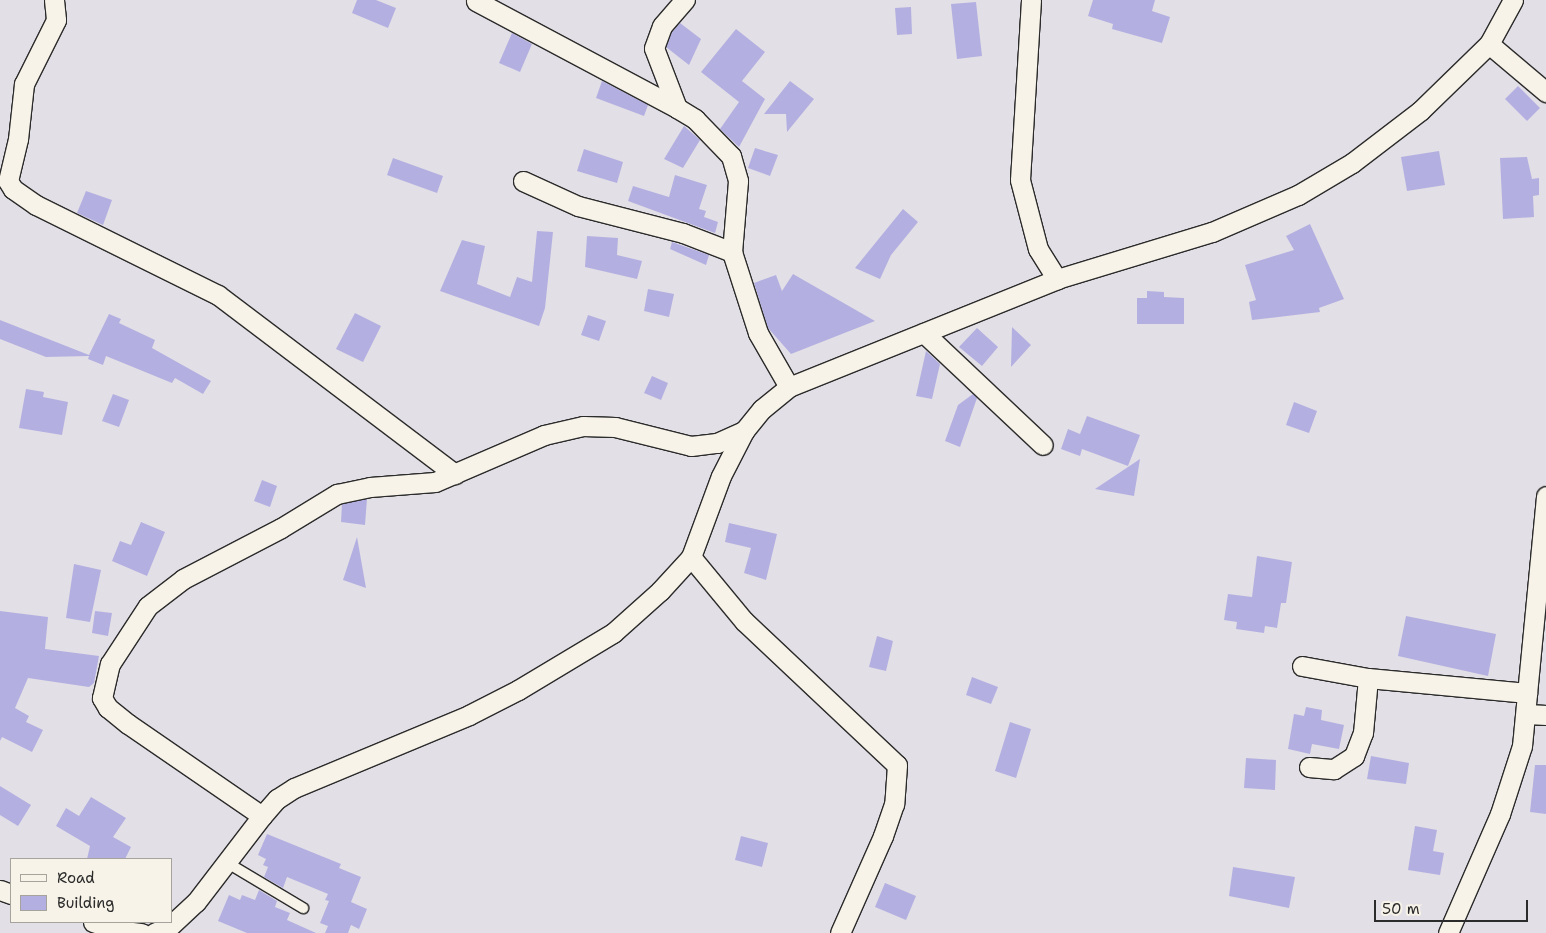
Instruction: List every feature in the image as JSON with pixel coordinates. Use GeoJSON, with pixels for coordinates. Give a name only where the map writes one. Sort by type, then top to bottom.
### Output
{"type":"FeatureCollection","features":[{"type":"Feature","properties":{"kind":"street"},"geometry":{"type":"LineString","coordinates":[[54,0],[56,20],[24,84],[18,139],[8,181],[13,189],[36,205],[218,294],[455,474]]}},
{"type":"Feature","properties":{"kind":"street"},"geometry":{"type":"LineString","coordinates":[[677,108],[654,48],[662,26],[685,0]]}},
{"type":"Feature","properties":{"kind":"street"},"geometry":{"type":"LineString","coordinates":[[1031,0],[1020,180],[1038,249],[1057,279]]}},
{"type":"Feature","properties":{"kind":"street"},"geometry":{"type":"LineString","coordinates":[[154,933],[170,926],[196,902],[262,816],[278,799],[294,788],[469,715],[582,653],[612,634],[654,597],[691,557],[721,476],[744,431],[762,409],[789,387],[1057,279],[1212,232],[1298,195],[1352,163],[1420,111],[1489,44],[1513,0]]}},
{"type":"Feature","properties":{"kind":"street"},"geometry":{"type":"LineString","coordinates":[[476,1],[677,108],[695,119],[731,156],[738,181],[732,252],[758,333],[789,387]]}},
{"type":"Feature","properties":{"kind":"street"},"geometry":{"type":"LineString","coordinates":[[1489,44],[1546,92]]}},
{"type":"Feature","properties":{"kind":"street"},"geometry":{"type":"LineString","coordinates":[[524,181],[578,206],[684,233],[732,252]]}},
{"type":"Feature","properties":{"kind":"street"},"geometry":{"type":"LineString","coordinates":[[924,333],[1043,446]]}},
{"type":"Feature","properties":{"kind":"street"},"geometry":{"type":"LineString","coordinates":[[262,816],[184,764],[108,708],[102,698],[110,664],[148,606],[183,580],[282,528],[337,494],[370,487],[435,482],[544,435],[583,426],[615,427],[691,446],[717,443],[744,431]]}},
{"type":"Feature","properties":{"kind":"street"},"geometry":{"type":"LineString","coordinates":[[1448,933],[1500,814],[1522,746],[1527,714],[1527,693],[1546,496]]}},
{"type":"Feature","properties":{"kind":"street"},"geometry":{"type":"LineString","coordinates":[[691,557],[744,621],[897,765],[894,804],[883,836],[840,933]]}},
{"type":"Feature","properties":{"kind":"street"},"geometry":{"type":"LineString","coordinates":[[1302,666],[1368,678],[1527,693]]}},
{"type":"Feature","properties":{"kind":"street"},"geometry":{"type":"LineString","coordinates":[[1310,767],[1334,769],[1354,756],[1363,733],[1368,678]]}},
{"type":"Feature","properties":{"kind":"street"},"geometry":{"type":"LineString","coordinates":[[1527,714],[1546,716]]}},
{"type":"Feature","properties":{"kind":"street"},"geometry":{"type":"LineString","coordinates":[[96,923],[116,930],[142,933]]}},
{"type":"Feature","properties":{"kind":"lane"},"geometry":{"type":"LineString","coordinates":[[226,862],[303,908]]}},
{"type":"Feature","properties":{"kind":"building"},"geometry":{"type":"Polygon","coordinates":[[[357,0],[376,0],[396,8],[388,28],[352,13],[357,0]]]}},
{"type":"Feature","properties":{"kind":"building"},"geometry":{"type":"Polygon","coordinates":[[[1093,0],[1155,0],[1152,11],[1170,17],[1162,43],[1112,29],[1113,24],[1088,16],[1093,0]]]}},
{"type":"Feature","properties":{"kind":"building"},"geometry":{"type":"Polygon","coordinates":[[[976,2],[982,56],[957,59],[951,4],[976,2]]]}},
{"type":"Feature","properties":{"kind":"building"},"geometry":{"type":"Polygon","coordinates":[[[911,7],[912,34],[897,35],[895,8],[911,7]]]}},
{"type":"Feature","properties":{"kind":"building"},"geometry":{"type":"Polygon","coordinates":[[[680,23],[701,39],[689,65],[666,47],[672,32],[680,23]]]}},
{"type":"Feature","properties":{"kind":"building"},"geometry":{"type":"Polygon","coordinates":[[[736,29],[765,52],[742,81],[765,99],[739,147],[720,129],[739,102],[701,72],[736,29]]]}},
{"type":"Feature","properties":{"kind":"building"},"geometry":{"type":"Polygon","coordinates":[[[512,33],[532,44],[520,72],[499,63],[512,33]]]}},
{"type":"Feature","properties":{"kind":"building"},"geometry":{"type":"Polygon","coordinates":[[[602,81],[648,105],[644,116],[596,98],[602,81]]]}},
{"type":"Feature","properties":{"kind":"building"},"geometry":{"type":"Polygon","coordinates":[[[790,81],[814,99],[787,132],[786,114],[764,114],[790,81]]]}},
{"type":"Feature","properties":{"kind":"building"},"geometry":{"type":"Polygon","coordinates":[[[1518,86],[1540,108],[1527,121],[1505,99],[1518,86]]]}},
{"type":"Feature","properties":{"kind":"building"},"geometry":{"type":"Polygon","coordinates":[[[684,126],[700,140],[683,168],[664,159],[684,126]]]}},
{"type":"Feature","properties":{"kind":"building"},"geometry":{"type":"Polygon","coordinates":[[[755,148],[778,155],[770,176],[748,168],[755,148]]]}},
{"type":"Feature","properties":{"kind":"building"},"geometry":{"type":"Polygon","coordinates":[[[584,149],[623,162],[617,183],[577,171],[584,149]]]}},
{"type":"Feature","properties":{"kind":"building"},"geometry":{"type":"Polygon","coordinates":[[[1439,151],[1445,185],[1407,191],[1401,157],[1439,151]]]}},
{"type":"Feature","properties":{"kind":"building"},"geometry":{"type":"Polygon","coordinates":[[[1527,157],[1532,179],[1539,178],[1539,195],[1533,196],[1534,217],[1503,219],[1500,158],[1527,157]]]}},
{"type":"Feature","properties":{"kind":"building"},"geometry":{"type":"Polygon","coordinates":[[[393,158],[443,176],[437,193],[387,175],[393,158]]]}},
{"type":"Feature","properties":{"kind":"building"},"geometry":{"type":"Polygon","coordinates":[[[675,175],[707,185],[699,209],[706,211],[704,217],[718,222],[715,233],[628,201],[633,186],[669,197],[675,175]]]}},
{"type":"Feature","properties":{"kind":"building"},"geometry":{"type":"Polygon","coordinates":[[[86,191],[112,200],[103,225],[77,213],[86,191]]]}},
{"type":"Feature","properties":{"kind":"building"},"geometry":{"type":"Polygon","coordinates":[[[903,209],[918,222],[891,255],[880,279],[855,268],[903,209]]]}},
{"type":"Feature","properties":{"kind":"building"},"geometry":{"type":"Polygon","coordinates":[[[1310,224],[1344,299],[1319,308],[1320,312],[1252,320],[1249,302],[1256,300],[1245,265],[1294,250],[1286,236],[1310,224]]]}},
{"type":"Feature","properties":{"kind":"building"},"geometry":{"type":"Polygon","coordinates":[[[537,231],[553,232],[545,308],[539,326],[440,291],[462,240],[485,246],[477,284],[510,297],[517,277],[532,282],[537,231]]]}},
{"type":"Feature","properties":{"kind":"building"},"geometry":{"type":"Polygon","coordinates":[[[587,236],[618,238],[617,255],[642,261],[637,279],[585,267],[587,236]]]}},
{"type":"Feature","properties":{"kind":"building"},"geometry":{"type":"Polygon","coordinates":[[[672,242],[709,255],[706,265],[670,249],[672,242]]]}},
{"type":"Feature","properties":{"kind":"building"},"geometry":{"type":"Polygon","coordinates":[[[793,274],[875,321],[791,354],[768,328],[754,283],[776,275],[782,291],[793,274]]]}},
{"type":"Feature","properties":{"kind":"building"},"geometry":{"type":"Polygon","coordinates":[[[648,289],[674,294],[669,317],[644,311],[648,289]]]}},
{"type":"Feature","properties":{"kind":"building"},"geometry":{"type":"Polygon","coordinates":[[[1147,291],[1164,292],[1164,297],[1184,298],[1184,324],[1137,324],[1137,298],[1147,298],[1147,291]]]}},
{"type":"Feature","properties":{"kind":"building"},"geometry":{"type":"Polygon","coordinates":[[[355,313],[381,326],[363,362],[336,349],[355,313]]]}},
{"type":"Feature","properties":{"kind":"building"},"geometry":{"type":"Polygon","coordinates":[[[109,314],[121,319],[119,323],[155,340],[152,348],[211,381],[203,394],[175,378],[172,383],[106,356],[103,365],[88,359],[89,356],[46,357],[0,339],[0,320],[89,355],[109,314]]]}},
{"type":"Feature","properties":{"kind":"building"},"geometry":{"type":"Polygon","coordinates":[[[588,315],[606,321],[599,341],[581,335],[588,315]]]}},
{"type":"Feature","properties":{"kind":"building"},"geometry":{"type":"Polygon","coordinates":[[[1012,327],[1031,345],[1011,367],[1012,327]]]}},
{"type":"Feature","properties":{"kind":"building"},"geometry":{"type":"Polygon","coordinates":[[[977,328],[998,347],[982,366],[959,347],[977,328]]]}},
{"type":"Feature","properties":{"kind":"building"},"geometry":{"type":"Polygon","coordinates":[[[926,351],[940,364],[932,399],[916,396],[926,351]]]}},
{"type":"Feature","properties":{"kind":"building"},"geometry":{"type":"Polygon","coordinates":[[[652,376],[668,383],[661,400],[644,393],[652,376]]]}},
{"type":"Feature","properties":{"kind":"building"},"geometry":{"type":"Polygon","coordinates":[[[26,389],[44,392],[43,397],[68,402],[62,435],[19,428],[26,389]]]}},
{"type":"Feature","properties":{"kind":"building"},"geometry":{"type":"Polygon","coordinates":[[[113,394],[129,400],[119,427],[102,421],[113,394]]]}},
{"type":"Feature","properties":{"kind":"building"},"geometry":{"type":"Polygon","coordinates":[[[973,394],[977,398],[960,447],[945,441],[958,405],[973,394]]]}},
{"type":"Feature","properties":{"kind":"building"},"geometry":{"type":"Polygon","coordinates":[[[1294,402],[1317,411],[1309,433],[1286,425],[1294,402]]]}},
{"type":"Feature","properties":{"kind":"building"},"geometry":{"type":"Polygon","coordinates":[[[1087,416],[1140,435],[1128,466],[1082,449],[1080,456],[1061,449],[1068,429],[1080,434],[1087,416]]]}},
{"type":"Feature","properties":{"kind":"building"},"geometry":{"type":"Polygon","coordinates":[[[1140,459],[1134,496],[1095,489],[1140,459]]]}},
{"type":"Feature","properties":{"kind":"building"},"geometry":{"type":"Polygon","coordinates":[[[262,480],[277,486],[270,507],[254,501],[262,480]]]}},
{"type":"Feature","properties":{"kind":"building"},"geometry":{"type":"Polygon","coordinates":[[[367,499],[365,525],[341,522],[342,504],[367,499]]]}},
{"type":"Feature","properties":{"kind":"building"},"geometry":{"type":"Polygon","coordinates":[[[141,522],[165,532],[147,576],[112,561],[120,541],[131,545],[141,522]]]}},
{"type":"Feature","properties":{"kind":"building"},"geometry":{"type":"Polygon","coordinates":[[[729,523],[777,534],[766,580],[744,573],[751,548],[725,542],[729,523]]]}},
{"type":"Feature","properties":{"kind":"building"},"geometry":{"type":"Polygon","coordinates":[[[357,537],[366,588],[343,580],[357,537]]]}},
{"type":"Feature","properties":{"kind":"building"},"geometry":{"type":"Polygon","coordinates":[[[1257,556],[1292,562],[1286,603],[1281,603],[1277,628],[1265,626],[1264,633],[1236,629],[1237,622],[1224,620],[1228,594],[1252,597],[1257,556]]]}},
{"type":"Feature","properties":{"kind":"building"},"geometry":{"type":"Polygon","coordinates":[[[74,564],[101,570],[90,622],[66,618],[74,564]]]}},
{"type":"Feature","properties":{"kind":"building"},"geometry":{"type":"Polygon","coordinates":[[[0,611],[48,617],[45,649],[99,656],[94,683],[89,687],[28,678],[15,708],[29,716],[26,722],[43,730],[32,752],[2,737],[0,741],[0,611]]]}},
{"type":"Feature","properties":{"kind":"building"},"geometry":{"type":"Polygon","coordinates":[[[95,611],[112,613],[108,636],[92,633],[95,611]]]}},
{"type":"Feature","properties":{"kind":"building"},"geometry":{"type":"Polygon","coordinates":[[[1406,616],[1496,634],[1488,676],[1398,656],[1406,616]]]}},
{"type":"Feature","properties":{"kind":"building"},"geometry":{"type":"Polygon","coordinates":[[[877,636],[893,641],[886,671],[869,667],[877,636]]]}},
{"type":"Feature","properties":{"kind":"building"},"geometry":{"type":"Polygon","coordinates":[[[972,677],[998,687],[991,704],[966,695],[972,677]]]}},
{"type":"Feature","properties":{"kind":"building"},"geometry":{"type":"Polygon","coordinates":[[[1306,707],[1322,710],[1321,720],[1344,725],[1339,749],[1312,744],[1310,754],[1288,749],[1294,714],[1304,716],[1306,707]]]}},
{"type":"Feature","properties":{"kind":"building"},"geometry":{"type":"Polygon","coordinates":[[[1010,722],[1031,729],[1016,778],[995,771],[1010,722]]]}},
{"type":"Feature","properties":{"kind":"building"},"geometry":{"type":"Polygon","coordinates":[[[1371,756],[1409,763],[1406,784],[1367,779],[1371,756]]]}},
{"type":"Feature","properties":{"kind":"building"},"geometry":{"type":"Polygon","coordinates":[[[1246,758],[1276,760],[1275,790],[1244,788],[1246,758]]]}},
{"type":"Feature","properties":{"kind":"building"},"geometry":{"type":"Polygon","coordinates":[[[1535,765],[1546,765],[1546,814],[1530,812],[1535,765]]]}},
{"type":"Feature","properties":{"kind":"building"},"geometry":{"type":"Polygon","coordinates":[[[0,786],[31,805],[18,826],[0,815],[0,786]]]}},
{"type":"Feature","properties":{"kind":"building"},"geometry":{"type":"Polygon","coordinates":[[[91,797],[126,818],[113,837],[131,847],[126,858],[87,858],[90,846],[56,826],[66,808],[79,816],[91,797]]]}},
{"type":"Feature","properties":{"kind":"building"},"geometry":{"type":"Polygon","coordinates":[[[1415,826],[1437,830],[1433,851],[1444,853],[1440,875],[1408,870],[1415,826]]]}},
{"type":"Feature","properties":{"kind":"building"},"geometry":{"type":"Polygon","coordinates":[[[267,834],[341,864],[339,868],[361,877],[351,902],[367,909],[359,929],[351,925],[348,933],[325,933],[328,926],[320,923],[329,901],[325,900],[328,894],[287,877],[283,888],[264,877],[268,867],[263,865],[266,859],[258,855],[267,834]]]}},
{"type":"Feature","properties":{"kind":"building"},"geometry":{"type":"Polygon","coordinates":[[[741,836],[768,843],[762,867],[735,860],[741,836]]]}},
{"type":"Feature","properties":{"kind":"building"},"geometry":{"type":"Polygon","coordinates":[[[1233,867],[1295,877],[1289,908],[1229,896],[1233,867]]]}},
{"type":"Feature","properties":{"kind":"building"},"geometry":{"type":"Polygon","coordinates":[[[885,883],[916,896],[906,920],[875,907],[885,883]]]}},
{"type":"Feature","properties":{"kind":"building"},"geometry":{"type":"Polygon","coordinates":[[[259,890],[277,901],[275,907],[290,913],[287,920],[316,933],[247,933],[218,921],[229,895],[240,900],[242,895],[255,900],[259,890]]]}}]}
